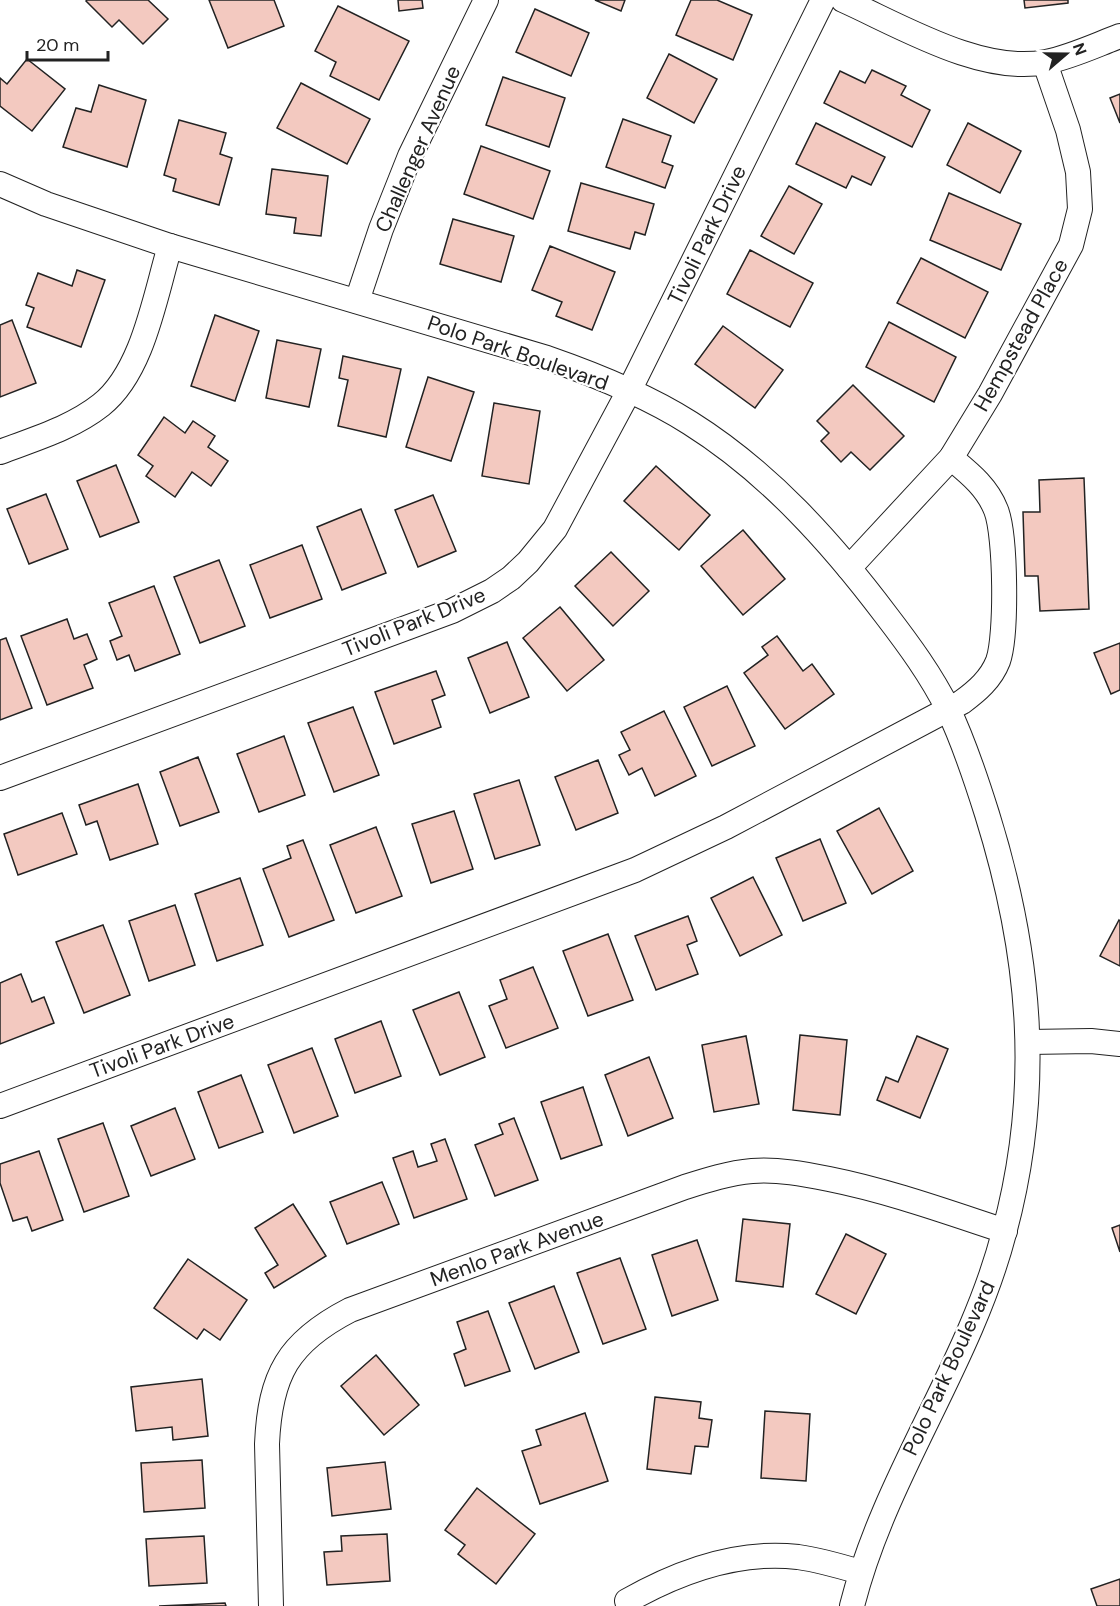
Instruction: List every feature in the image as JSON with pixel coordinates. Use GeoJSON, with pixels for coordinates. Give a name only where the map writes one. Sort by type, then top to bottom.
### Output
{"type":"FeatureCollection","features":[{"type":"Feature","properties":{"kind":"street","name":"Challenger Avenue"},"geometry":{"type":"LineString","coordinates":[[357,301],[381,229],[410,156],[486,0]]}},
{"type":"Feature","properties":{"kind":"street","name":"Tivoli Park Drive"},"geometry":{"type":"LineString","coordinates":[[0,778],[452,611],[492,591],[528,562],[555,529],[629,391],[823,0]]}},
{"type":"Feature","properties":{"kind":"street"},"geometry":{"type":"LineString","coordinates":[[843,0],[971,57],[1009,64],[1046,63],[1120,36]]}},
{"type":"Feature","properties":{"kind":"street","name":"Hempstead Place"},"geometry":{"type":"LineString","coordinates":[[849,568],[951,458],[990,394],[1071,245],[1080,209],[1078,172],[1068,130],[1046,63]]}},
{"type":"Feature","properties":{"kind":"street","name":"Polo Park Boulevard"},"geometry":{"type":"LineString","coordinates":[[0,184],[46,204],[170,246],[547,358],[629,391],[688,422],[764,479],[807,521],[849,568],[912,649],[948,710],[977,783],[1008,889],[1020,950],[1029,1042],[1024,1131],[1005,1231],[990,1281],[975,1319],[900,1473],[860,1572],[852,1606]]}},
{"type":"Feature","properties":{"kind":"street"},"geometry":{"type":"LineString","coordinates":[[0,452],[76,421],[101,405],[120,386],[138,351],[170,246]]}},
{"type":"Feature","properties":{"kind":"street","name":"Tivoli Park Drive"},"geometry":{"type":"LineString","coordinates":[[0,1106],[635,870],[726,827],[948,710],[975,692],[992,673],[1001,650],[1004,616],[1002,551],[997,511],[984,488],[951,458]]}},
{"type":"Feature","properties":{"kind":"street"},"geometry":{"type":"LineString","coordinates":[[1029,1042],[1091,1041],[1120,1044]]}},
{"type":"Feature","properties":{"kind":"street","name":"Menlo Park Avenue"},"geometry":{"type":"LineString","coordinates":[[271,1606],[267,1444],[268,1418],[273,1393],[281,1372],[293,1352],[310,1335],[350,1310],[685,1188],[729,1175],[752,1172],[797,1173],[850,1183],[1005,1231]]}},
{"type":"Feature","properties":{"kind":"street"},"geometry":{"type":"LineString","coordinates":[[627,1601],[648,1589],[696,1570],[748,1557],[798,1557],[860,1572]]}},
{"type":"Feature","properties":{"kind":"building"},"geometry":{"type":"Polygon","coordinates":[[[87,0],[148,0],[168,19],[143,44],[119,20],[112,27],[87,0]]]}},
{"type":"Feature","properties":{"kind":"building"},"geometry":{"type":"Polygon","coordinates":[[[209,0],[274,0],[284,26],[228,48],[209,0]]]}},
{"type":"Feature","properties":{"kind":"building"},"geometry":{"type":"Polygon","coordinates":[[[398,0],[422,0],[423,8],[399,11],[398,0]]]}},
{"type":"Feature","properties":{"kind":"building"},"geometry":{"type":"Polygon","coordinates":[[[595,0],[625,0],[621,11],[595,0]]]}},
{"type":"Feature","properties":{"kind":"building"},"geometry":{"type":"Polygon","coordinates":[[[691,0],[717,0],[752,15],[733,60],[676,35],[691,0]]]}},
{"type":"Feature","properties":{"kind":"building"},"geometry":{"type":"Polygon","coordinates":[[[1024,0],[1068,0],[1068,3],[1025,8],[1024,0]]]}},
{"type":"Feature","properties":{"kind":"building"},"geometry":{"type":"Polygon","coordinates":[[[338,6],[409,41],[379,100],[330,76],[336,62],[315,51],[338,6]]]}},
{"type":"Feature","properties":{"kind":"building"},"geometry":{"type":"Polygon","coordinates":[[[535,9],[589,33],[571,76],[516,52],[535,9]]]}},
{"type":"Feature","properties":{"kind":"building"},"geometry":{"type":"Polygon","coordinates":[[[669,54],[717,79],[694,123],[647,98],[669,54]]]}},
{"type":"Feature","properties":{"kind":"building"},"geometry":{"type":"Polygon","coordinates":[[[27,59],[65,89],[32,131],[0,106],[0,78],[7,84],[27,59]]]}},
{"type":"Feature","properties":{"kind":"building"},"geometry":{"type":"Polygon","coordinates":[[[872,70],[906,86],[901,95],[930,110],[912,147],[824,103],[840,71],[865,83],[872,70]]]}},
{"type":"Feature","properties":{"kind":"building"},"geometry":{"type":"Polygon","coordinates":[[[503,77],[565,98],[549,147],[486,125],[503,77]]]}},
{"type":"Feature","properties":{"kind":"building"},"geometry":{"type":"Polygon","coordinates":[[[301,83],[370,119],[347,164],[277,128],[301,83]]]}},
{"type":"Feature","properties":{"kind":"building"},"geometry":{"type":"Polygon","coordinates":[[[99,85],[146,100],[127,167],[63,147],[76,108],[91,112],[99,85]]]}},
{"type":"Feature","properties":{"kind":"building"},"geometry":{"type":"Polygon","coordinates":[[[1120,94],[1120,123],[1110,98],[1120,94]]]}},
{"type":"Feature","properties":{"kind":"building"},"geometry":{"type":"Polygon","coordinates":[[[623,119],[671,136],[662,162],[673,166],[665,188],[606,167],[623,119]]]}},
{"type":"Feature","properties":{"kind":"building"},"geometry":{"type":"Polygon","coordinates":[[[179,120],[226,133],[220,154],[232,158],[219,205],[173,191],[176,179],[164,175],[179,120]]]}},
{"type":"Feature","properties":{"kind":"building"},"geometry":{"type":"Polygon","coordinates":[[[816,123],[885,157],[871,185],[852,176],[846,188],[796,164],[816,123]]]}},
{"type":"Feature","properties":{"kind":"building"},"geometry":{"type":"Polygon","coordinates":[[[968,123],[1021,151],[1000,193],[947,165],[968,123]]]}},
{"type":"Feature","properties":{"kind":"building"},"geometry":{"type":"Polygon","coordinates":[[[481,146],[550,171],[533,219],[464,194],[481,146]]]}},
{"type":"Feature","properties":{"kind":"building"},"geometry":{"type":"Polygon","coordinates":[[[272,169],[328,176],[321,236],[294,233],[296,218],[266,214],[272,169]]]}},
{"type":"Feature","properties":{"kind":"building"},"geometry":{"type":"Polygon","coordinates":[[[581,183],[654,204],[645,235],[635,232],[630,249],[568,231],[581,183]]]}},
{"type":"Feature","properties":{"kind":"building"},"geometry":{"type":"Polygon","coordinates":[[[789,186],[822,204],[794,254],[761,236],[789,186]]]}},
{"type":"Feature","properties":{"kind":"building"},"geometry":{"type":"Polygon","coordinates":[[[949,193],[1021,224],[1001,270],[930,240],[949,193]]]}},
{"type":"Feature","properties":{"kind":"building"},"geometry":{"type":"Polygon","coordinates":[[[453,219],[514,236],[501,282],[440,264],[453,219]]]}},
{"type":"Feature","properties":{"kind":"building"},"geometry":{"type":"Polygon","coordinates":[[[550,246],[615,272],[592,330],[556,316],[562,302],[532,290],[550,246]]]}},
{"type":"Feature","properties":{"kind":"building"},"geometry":{"type":"Polygon","coordinates":[[[750,250],[813,283],[790,327],[727,294],[750,250]]]}},
{"type":"Feature","properties":{"kind":"building"},"geometry":{"type":"Polygon","coordinates":[[[921,258],[988,292],[965,338],[897,303],[921,258]]]}},
{"type":"Feature","properties":{"kind":"building"},"geometry":{"type":"Polygon","coordinates":[[[77,270],[105,280],[81,347],[27,327],[34,308],[26,305],[38,273],[72,286],[77,270]]]}},
{"type":"Feature","properties":{"kind":"building"},"geometry":{"type":"Polygon","coordinates":[[[215,315],[259,331],[235,401],[191,386],[215,315]]]}},
{"type":"Feature","properties":{"kind":"building"},"geometry":{"type":"Polygon","coordinates":[[[12,320],[36,383],[0,397],[0,325],[12,320]]]}},
{"type":"Feature","properties":{"kind":"building"},"geometry":{"type":"Polygon","coordinates":[[[889,322],[956,357],[934,402],[866,367],[889,322]]]}},
{"type":"Feature","properties":{"kind":"building"},"geometry":{"type":"Polygon","coordinates":[[[723,326],[783,370],[755,408],[695,364],[723,326]]]}},
{"type":"Feature","properties":{"kind":"building"},"geometry":{"type":"Polygon","coordinates":[[[277,340],[321,349],[309,407],[266,398],[277,340]]]}},
{"type":"Feature","properties":{"kind":"building"},"geometry":{"type":"Polygon","coordinates":[[[343,356],[401,369],[386,437],[338,426],[348,380],[339,378],[343,356]]]}},
{"type":"Feature","properties":{"kind":"building"},"geometry":{"type":"Polygon","coordinates":[[[428,377],[474,392],[451,461],[406,447],[428,377]]]}},
{"type":"Feature","properties":{"kind":"building"},"geometry":{"type":"Polygon","coordinates":[[[853,385],[904,436],[870,470],[851,452],[841,462],[821,441],[829,433],[817,421],[853,385]]]}},
{"type":"Feature","properties":{"kind":"building"},"geometry":{"type":"Polygon","coordinates":[[[494,403],[540,411],[529,484],[482,476],[494,403]]]}},
{"type":"Feature","properties":{"kind":"building"},"geometry":{"type":"Polygon","coordinates":[[[164,417],[185,433],[193,421],[215,436],[208,447],[228,461],[211,486],[192,472],[175,497],[146,476],[153,466],[138,455],[164,417]]]}},
{"type":"Feature","properties":{"kind":"building"},"geometry":{"type":"Polygon","coordinates":[[[116,465],[139,522],[100,537],[77,481],[116,465]]]}},
{"type":"Feature","properties":{"kind":"building"},"geometry":{"type":"Polygon","coordinates":[[[656,466],[710,515],[679,550],[624,501],[656,466]]]}},
{"type":"Feature","properties":{"kind":"building"},"geometry":{"type":"Polygon","coordinates":[[[1084,478],[1089,609],[1040,611],[1038,576],[1025,576],[1023,512],[1040,512],[1039,480],[1084,478]]]}},
{"type":"Feature","properties":{"kind":"building"},"geometry":{"type":"Polygon","coordinates":[[[46,494],[68,549],[29,564],[7,509],[46,494]]]}},
{"type":"Feature","properties":{"kind":"building"},"geometry":{"type":"Polygon","coordinates":[[[433,495],[456,551],[418,567],[395,510],[433,495]]]}},
{"type":"Feature","properties":{"kind":"building"},"geometry":{"type":"Polygon","coordinates":[[[361,509],[386,573],[342,590],[317,527],[361,509]]]}},
{"type":"Feature","properties":{"kind":"building"},"geometry":{"type":"Polygon","coordinates":[[[743,530],[785,579],[743,615],[701,566],[743,530]]]}},
{"type":"Feature","properties":{"kind":"building"},"geometry":{"type":"Polygon","coordinates":[[[302,545],[322,599],[270,618],[250,565],[302,545]]]}},
{"type":"Feature","properties":{"kind":"building"},"geometry":{"type":"Polygon","coordinates":[[[611,552],[649,591],[613,626],[575,586],[611,552]]]}},
{"type":"Feature","properties":{"kind":"building"},"geometry":{"type":"Polygon","coordinates":[[[219,560],[245,626],[200,643],[174,577],[219,560]]]}},
{"type":"Feature","properties":{"kind":"building"},"geometry":{"type":"Polygon","coordinates":[[[154,586],[180,654],[135,671],[129,655],[117,660],[110,641],[122,636],[109,603],[154,586]]]}},
{"type":"Feature","properties":{"kind":"building"},"geometry":{"type":"Polygon","coordinates":[[[560,607],[604,660],[567,691],[523,638],[560,607]]]}},
{"type":"Feature","properties":{"kind":"building"},"geometry":{"type":"Polygon","coordinates":[[[67,619],[74,639],[87,634],[97,659],[84,665],[93,688],[47,705],[21,636],[67,619]]]}},
{"type":"Feature","properties":{"kind":"building"},"geometry":{"type":"Polygon","coordinates":[[[777,636],[803,671],[812,664],[834,694],[785,729],[744,673],[768,655],[762,647],[777,636]]]}},
{"type":"Feature","properties":{"kind":"building"},"geometry":{"type":"Polygon","coordinates":[[[6,638],[32,708],[0,720],[0,640],[6,638]]]}},
{"type":"Feature","properties":{"kind":"building"},"geometry":{"type":"Polygon","coordinates":[[[507,642],[529,697],[490,713],[468,658],[507,642]]]}},
{"type":"Feature","properties":{"kind":"building"},"geometry":{"type":"Polygon","coordinates":[[[1120,643],[1120,690],[1111,694],[1094,653],[1120,643]]]}},
{"type":"Feature","properties":{"kind":"building"},"geometry":{"type":"Polygon","coordinates":[[[436,671],[445,695],[432,700],[441,727],[394,744],[375,692],[436,671]]]}},
{"type":"Feature","properties":{"kind":"building"},"geometry":{"type":"Polygon","coordinates":[[[727,686],[755,746],[712,766],[684,707],[727,686]]]}},
{"type":"Feature","properties":{"kind":"building"},"geometry":{"type":"Polygon","coordinates":[[[353,707],[379,775],[334,792],[308,723],[353,707]]]}},
{"type":"Feature","properties":{"kind":"building"},"geometry":{"type":"Polygon","coordinates":[[[664,711],[696,776],[655,796],[642,768],[629,775],[619,755],[630,750],[621,732],[664,711]]]}},
{"type":"Feature","properties":{"kind":"building"},"geometry":{"type":"Polygon","coordinates":[[[284,736],[305,795],[259,812],[237,754],[284,736]]]}},
{"type":"Feature","properties":{"kind":"building"},"geometry":{"type":"Polygon","coordinates":[[[198,757],[219,812],[180,826],[160,772],[198,757]]]}},
{"type":"Feature","properties":{"kind":"building"},"geometry":{"type":"Polygon","coordinates":[[[598,760],[618,813],[576,830],[555,777],[598,760]]]}},
{"type":"Feature","properties":{"kind":"building"},"geometry":{"type":"Polygon","coordinates":[[[519,780],[540,845],[495,859],[474,794],[519,780]]]}},
{"type":"Feature","properties":{"kind":"building"},"geometry":{"type":"Polygon","coordinates":[[[138,784],[158,844],[110,860],[97,821],[86,825],[79,805],[138,784]]]}},
{"type":"Feature","properties":{"kind":"building"},"geometry":{"type":"Polygon","coordinates":[[[879,808],[913,871],[872,894],[837,831],[879,808]]]}},
{"type":"Feature","properties":{"kind":"building"},"geometry":{"type":"Polygon","coordinates":[[[454,811],[473,869],[431,883],[412,824],[454,811]]]}},
{"type":"Feature","properties":{"kind":"building"},"geometry":{"type":"Polygon","coordinates":[[[62,813],[77,854],[18,875],[4,834],[62,813]]]}},
{"type":"Feature","properties":{"kind":"building"},"geometry":{"type":"Polygon","coordinates":[[[376,827],[402,896],[356,913],[330,845],[376,827]]]}},
{"type":"Feature","properties":{"kind":"building"},"geometry":{"type":"Polygon","coordinates":[[[820,839],[846,903],[803,921],[776,858],[820,839]]]}},
{"type":"Feature","properties":{"kind":"building"},"geometry":{"type":"Polygon","coordinates":[[[303,840],[334,920],[289,937],[263,869],[291,858],[287,846],[303,840]]]}},
{"type":"Feature","properties":{"kind":"building"},"geometry":{"type":"Polygon","coordinates":[[[753,877],[782,935],[740,956],[711,898],[753,877]]]}},
{"type":"Feature","properties":{"kind":"building"},"geometry":{"type":"Polygon","coordinates":[[[240,878],[263,945],[217,961],[195,894],[240,878]]]}},
{"type":"Feature","properties":{"kind":"building"},"geometry":{"type":"Polygon","coordinates":[[[175,905],[195,965],[149,981],[129,921],[175,905]]]}},
{"type":"Feature","properties":{"kind":"building"},"geometry":{"type":"Polygon","coordinates":[[[688,916],[697,941],[687,945],[698,974],[656,990],[635,936],[688,916]]]}},
{"type":"Feature","properties":{"kind":"building"},"geometry":{"type":"Polygon","coordinates":[[[1120,921],[1120,966],[1100,956],[1120,921]]]}},
{"type":"Feature","properties":{"kind":"building"},"geometry":{"type":"Polygon","coordinates":[[[103,925],[130,995],[84,1013],[56,942],[103,925]]]}},
{"type":"Feature","properties":{"kind":"building"},"geometry":{"type":"Polygon","coordinates":[[[608,934],[633,1000],[588,1016],[563,951],[608,934]]]}},
{"type":"Feature","properties":{"kind":"building"},"geometry":{"type":"Polygon","coordinates":[[[533,967],[558,1028],[506,1048],[489,1006],[507,999],[500,980],[533,967]]]}},
{"type":"Feature","properties":{"kind":"building"},"geometry":{"type":"Polygon","coordinates":[[[21,974],[32,1002],[44,997],[54,1023],[0,1044],[0,983],[21,974]]]}},
{"type":"Feature","properties":{"kind":"building"},"geometry":{"type":"Polygon","coordinates":[[[459,992],[485,1057],[440,1075],[413,1010],[459,992]]]}},
{"type":"Feature","properties":{"kind":"building"},"geometry":{"type":"Polygon","coordinates":[[[381,1021],[401,1076],[355,1093],[335,1039],[381,1021]]]}},
{"type":"Feature","properties":{"kind":"building"},"geometry":{"type":"Polygon","coordinates":[[[800,1035],[847,1040],[840,1115],[793,1110],[800,1035]]]}},
{"type":"Feature","properties":{"kind":"building"},"geometry":{"type":"Polygon","coordinates":[[[746,1036],[759,1104],[714,1112],[702,1045],[746,1036]]]}},
{"type":"Feature","properties":{"kind":"building"},"geometry":{"type":"Polygon","coordinates":[[[917,1036],[948,1049],[920,1118],[877,1100],[886,1077],[898,1082],[917,1036]]]}},
{"type":"Feature","properties":{"kind":"building"},"geometry":{"type":"Polygon","coordinates":[[[312,1048],[338,1116],[294,1133],[268,1065],[312,1048]]]}},
{"type":"Feature","properties":{"kind":"building"},"geometry":{"type":"Polygon","coordinates":[[[649,1057],[673,1118],[628,1136],[605,1075],[649,1057]]]}},
{"type":"Feature","properties":{"kind":"building"},"geometry":{"type":"Polygon","coordinates":[[[241,1075],[263,1132],[219,1148],[198,1092],[241,1075]]]}},
{"type":"Feature","properties":{"kind":"building"},"geometry":{"type":"Polygon","coordinates":[[[583,1087],[602,1145],[561,1159],[541,1102],[583,1087]]]}},
{"type":"Feature","properties":{"kind":"building"},"geometry":{"type":"Polygon","coordinates":[[[175,1108],[195,1159],[151,1176],[131,1126],[175,1108]]]}},
{"type":"Feature","properties":{"kind":"building"},"geometry":{"type":"Polygon","coordinates":[[[514,1118],[538,1180],[495,1196],[475,1145],[503,1134],[499,1124],[514,1118]]]}},
{"type":"Feature","properties":{"kind":"building"},"geometry":{"type":"Polygon","coordinates":[[[103,1123],[129,1196],[84,1212],[58,1139],[103,1123]]]}},
{"type":"Feature","properties":{"kind":"building"},"geometry":{"type":"Polygon","coordinates":[[[445,1139],[467,1199],[414,1218],[393,1158],[413,1151],[418,1167],[437,1161],[431,1144],[445,1139]]]}},
{"type":"Feature","properties":{"kind":"building"},"geometry":{"type":"Polygon","coordinates":[[[39,1151],[63,1220],[32,1231],[27,1217],[13,1221],[0,1183],[0,1164],[39,1151]]]}},
{"type":"Feature","properties":{"kind":"building"},"geometry":{"type":"Polygon","coordinates":[[[382,1182],[399,1224],[347,1244],[330,1202],[382,1182]]]}},
{"type":"Feature","properties":{"kind":"building"},"geometry":{"type":"Polygon","coordinates":[[[293,1204],[326,1256],[274,1288],[265,1273],[278,1265],[255,1228],[293,1204]]]}},
{"type":"Feature","properties":{"kind":"building"},"geometry":{"type":"Polygon","coordinates":[[[743,1219],[790,1224],[783,1287],[736,1281],[743,1219]]]}},
{"type":"Feature","properties":{"kind":"building"},"geometry":{"type":"Polygon","coordinates":[[[1120,1225],[1120,1252],[1112,1228],[1120,1225]]]}},
{"type":"Feature","properties":{"kind":"building"},"geometry":{"type":"Polygon","coordinates":[[[846,1234],[886,1254],[856,1314],[816,1294],[846,1234]]]}},
{"type":"Feature","properties":{"kind":"building"},"geometry":{"type":"Polygon","coordinates":[[[697,1240],[718,1300],[672,1316],[652,1255],[697,1240]]]}},
{"type":"Feature","properties":{"kind":"building"},"geometry":{"type":"Polygon","coordinates":[[[620,1258],[646,1329],[603,1344],[577,1273],[620,1258]]]}},
{"type":"Feature","properties":{"kind":"building"},"geometry":{"type":"Polygon","coordinates":[[[188,1259],[247,1300],[220,1340],[204,1329],[197,1339],[154,1308],[188,1259]]]}},
{"type":"Feature","properties":{"kind":"building"},"geometry":{"type":"Polygon","coordinates":[[[554,1286],[579,1352],[535,1369],[509,1303],[554,1286]]]}},
{"type":"Feature","properties":{"kind":"building"},"geometry":{"type":"Polygon","coordinates":[[[488,1311],[510,1371],[465,1386],[454,1354],[466,1349],[457,1322],[488,1311]]]}},
{"type":"Feature","properties":{"kind":"building"},"geometry":{"type":"Polygon","coordinates":[[[376,1355],[419,1405],[384,1435],[341,1386],[376,1355]]]}},
{"type":"Feature","properties":{"kind":"building"},"geometry":{"type":"Polygon","coordinates":[[[202,1379],[208,1436],[173,1440],[172,1427],[136,1431],[131,1387],[202,1379]]]}},
{"type":"Feature","properties":{"kind":"building"},"geometry":{"type":"Polygon","coordinates":[[[655,1397],[701,1402],[699,1418],[712,1420],[708,1447],[695,1446],[691,1474],[647,1469],[655,1397]]]}},
{"type":"Feature","properties":{"kind":"building"},"geometry":{"type":"Polygon","coordinates":[[[765,1411],[810,1414],[806,1481],[761,1478],[765,1411]]]}},
{"type":"Feature","properties":{"kind":"building"},"geometry":{"type":"Polygon","coordinates":[[[585,1413],[608,1481],[540,1504],[522,1451],[541,1445],[536,1430],[585,1413]]]}},
{"type":"Feature","properties":{"kind":"building"},"geometry":{"type":"Polygon","coordinates":[[[202,1460],[205,1508],[144,1512],[141,1463],[202,1460]]]}},
{"type":"Feature","properties":{"kind":"building"},"geometry":{"type":"Polygon","coordinates":[[[385,1462],[391,1509],[332,1516],[327,1468],[385,1462]]]}},
{"type":"Feature","properties":{"kind":"building"},"geometry":{"type":"Polygon","coordinates":[[[477,1488],[535,1534],[496,1584],[458,1554],[465,1545],[445,1530],[477,1488]]]}},
{"type":"Feature","properties":{"kind":"building"},"geometry":{"type":"Polygon","coordinates":[[[387,1534],[390,1581],[327,1585],[324,1552],[342,1551],[341,1536],[387,1534]]]}},
{"type":"Feature","properties":{"kind":"building"},"geometry":{"type":"Polygon","coordinates":[[[204,1536],[207,1583],[149,1586],[146,1539],[204,1536]]]}},
{"type":"Feature","properties":{"kind":"building"},"geometry":{"type":"Polygon","coordinates":[[[1120,1579],[1120,1606],[1097,1606],[1091,1589],[1120,1579]]]}},
{"type":"Feature","properties":{"kind":"building"},"geometry":{"type":"Polygon","coordinates":[[[225,1603],[226,1606],[159,1606],[225,1603]]]}}]}
